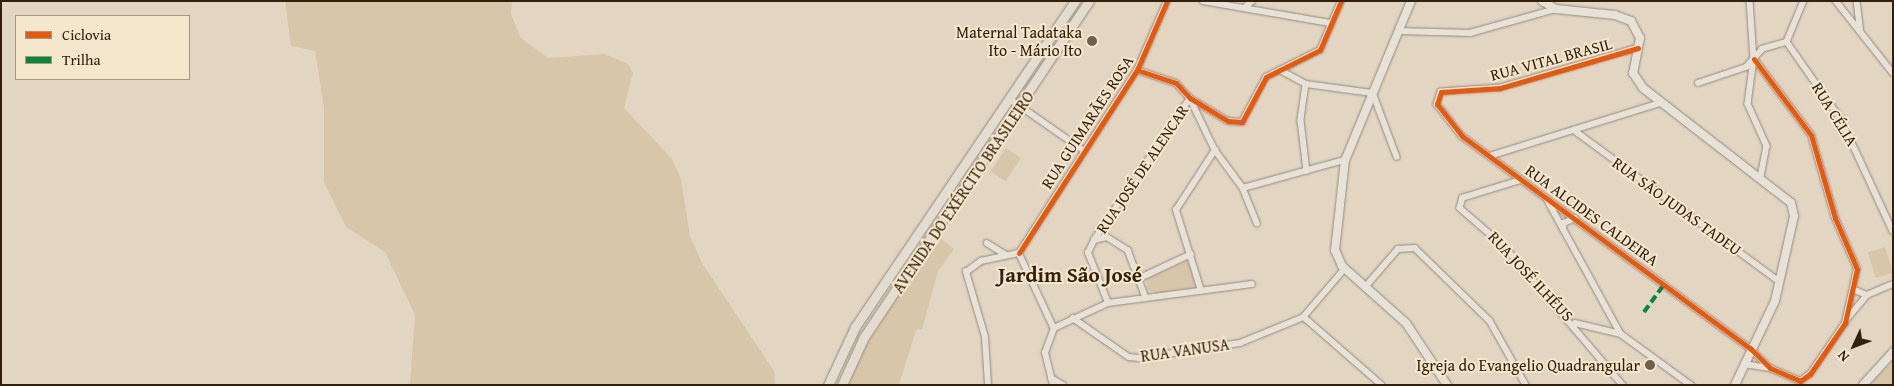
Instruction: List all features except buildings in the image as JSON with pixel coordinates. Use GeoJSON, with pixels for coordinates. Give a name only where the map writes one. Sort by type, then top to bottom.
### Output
{"type":"FeatureCollection","features":[{"type":"Feature","properties":{"kind":"main road","name":"AVENIDA DO EXÉRCITO BRASILEIRO"},"geometry":{"type":"LineString","coordinates":[[828,385],[855,327],[1010,100],[1075,1]]}},
{"type":"Feature","properties":{"kind":"main road","name":"AVENIDA DO EXÉRCITO BRASILEIRO"},"geometry":{"type":"LineString","coordinates":[[842,385],[864,337],[1021,108],[1089,1]]}},
{"type":"Feature","properties":{"kind":"street","name":"RUA GUIMARÃES ROSA"},"geometry":{"type":"LineString","coordinates":[[1020,253],[1083,150],[1137,70],[1166,1]]}},
{"type":"Feature","properties":{"kind":"street"},"geometry":{"type":"LineString","coordinates":[[1203,1],[1331,23]]}},
{"type":"Feature","properties":{"kind":"street"},"geometry":{"type":"LineString","coordinates":[[1244,8],[1252,1]]}},
{"type":"Feature","properties":{"kind":"street"},"geometry":{"type":"LineString","coordinates":[[1137,70],[1176,83],[1190,98],[1228,121],[1242,122],[1260,84],[1280,70],[1320,50],[1341,1]]}},
{"type":"Feature","properties":{"kind":"street"},"geometry":{"type":"LineString","coordinates":[[1411,1],[1345,160],[1335,245],[1345,269],[1406,323],[1448,385]]}},
{"type":"Feature","properties":{"kind":"street"},"geometry":{"type":"LineString","coordinates":[[1542,1],[1556,8],[1623,18],[1637,29],[1638,48],[1635,78],[1660,104],[1761,178],[1793,209],[1780,282],[1735,385]]}},
{"type":"Feature","properties":{"kind":"street"},"geometry":{"type":"LineString","coordinates":[[1750,1],[1754,60],[1748,104],[1767,146],[1761,178]]}},
{"type":"Feature","properties":{"kind":"street"},"geometry":{"type":"LineString","coordinates":[[1698,83],[1746,67],[1762,49],[1788,42],[1804,1]]}},
{"type":"Feature","properties":{"kind":"street"},"geometry":{"type":"LineString","coordinates":[[1836,1],[1893,73]]}},
{"type":"Feature","properties":{"kind":"street"},"geometry":{"type":"LineString","coordinates":[[1857,1],[1860,32]]}},
{"type":"Feature","properties":{"kind":"street"},"geometry":{"type":"LineString","coordinates":[[1399,32],[1470,33],[1556,8]]}},
{"type":"Feature","properties":{"kind":"street","name":"RUA CÉLIA"},"geometry":{"type":"LineString","coordinates":[[1788,42],[1841,119],[1893,231]]}},
{"type":"Feature","properties":{"kind":"street","name":"RUA VITAL BRASIL"},"geometry":{"type":"LineString","coordinates":[[1441,92],[1500,88],[1638,48]]}},
{"type":"Feature","properties":{"kind":"street"},"geometry":{"type":"LineString","coordinates":[[1754,60],[1811,134],[1834,218],[1857,269],[1855,290],[1845,323]]}},
{"type":"Feature","properties":{"kind":"street"},"geometry":{"type":"LineString","coordinates":[[1280,70],[1306,84],[1373,93]]}},
{"type":"Feature","properties":{"kind":"street"},"geometry":{"type":"LineString","coordinates":[[1306,84],[1301,121],[1307,171]]}},
{"type":"Feature","properties":{"kind":"street","name":"RUA ALCIDES CALDEIRA"},"geometry":{"type":"LineString","coordinates":[[1441,92],[1437,104],[1441,114],[1490,156],[1750,348],[1770,368]]}},
{"type":"Feature","properties":{"kind":"street"},"geometry":{"type":"LineString","coordinates":[[1373,93],[1397,157]]}},
{"type":"Feature","properties":{"kind":"street"},"geometry":{"type":"LineString","coordinates":[[1190,98],[1215,150],[1243,188],[1257,223]]}},
{"type":"Feature","properties":{"kind":"street","name":"RUA JOSÉ DE ALENCAR"},"geometry":{"type":"LineString","coordinates":[[1094,240],[1190,98]]}},
{"type":"Feature","properties":{"kind":"street"},"geometry":{"type":"LineString","coordinates":[[1010,100],[1083,150]]}},
{"type":"Feature","properties":{"kind":"street"},"geometry":{"type":"LineString","coordinates":[[1490,156],[1660,104]]}},
{"type":"Feature","properties":{"kind":"street","name":"RUA SÃO JUDAS TADEU"},"geometry":{"type":"LineString","coordinates":[[1574,130],[1780,282]]}},
{"type":"Feature","properties":{"kind":"street"},"geometry":{"type":"LineString","coordinates":[[1200,291],[1191,254],[1177,217],[1178,205],[1215,150]]}},
{"type":"Feature","properties":{"kind":"street"},"geometry":{"type":"LineString","coordinates":[[1243,188],[1345,160]]}},
{"type":"Feature","properties":{"kind":"street","name":"RUA JOSÉ ILHÉUS"},"geometry":{"type":"LineString","coordinates":[[1522,180],[1463,198],[1458,204],[1506,247],[1575,323],[1623,385]]}},
{"type":"Feature","properties":{"kind":"street"},"geometry":{"type":"LineString","coordinates":[[1546,197],[1621,334]]}},
{"type":"Feature","properties":{"kind":"street"},"geometry":{"type":"LineString","coordinates":[[1563,229],[1564,223],[1575,218]]}},
{"type":"Feature","properties":{"kind":"street"},"geometry":{"type":"LineString","coordinates":[[1108,303],[1088,259],[1094,240],[1107,237],[1122,243],[1140,278],[1146,298]]}},
{"type":"Feature","properties":{"kind":"street"},"geometry":{"type":"LineString","coordinates":[[987,243],[1006,255]]}},
{"type":"Feature","properties":{"kind":"street"},"geometry":{"type":"LineString","coordinates":[[1366,286],[1398,249],[1415,248],[1490,320],[1526,385]]}},
{"type":"Feature","properties":{"kind":"street"},"geometry":{"type":"LineString","coordinates":[[988,385],[985,337],[965,277],[970,266],[1006,255],[1020,253],[1054,328]]}},
{"type":"Feature","properties":{"kind":"street"},"geometry":{"type":"LineString","coordinates":[[1140,278],[1191,254]]}},
{"type":"Feature","properties":{"kind":"street"},"geometry":{"type":"LineString","coordinates":[[1345,269],[1304,317],[1382,385]]}},
{"type":"Feature","properties":{"kind":"street"},"geometry":{"type":"LineString","coordinates":[[1052,385],[1045,353],[1054,328],[1072,318],[1108,303],[1252,284]]}},
{"type":"Feature","properties":{"kind":"street"},"geometry":{"type":"LineString","coordinates":[[1744,364],[1770,368],[1794,381],[1805,378],[1867,295],[1891,286]]}},
{"type":"Feature","properties":{"kind":"street"},"geometry":{"type":"LineString","coordinates":[[1855,290],[1867,295]]}},
{"type":"Feature","properties":{"kind":"street","name":"RUA VANUSA"},"geometry":{"type":"LineString","coordinates":[[1072,318],[1129,357],[1139,358],[1240,343],[1304,317]]}},
{"type":"Feature","properties":{"kind":"street"},"geometry":{"type":"LineString","coordinates":[[1575,323],[1621,334],[1691,385]]}},
{"type":"Feature","properties":{"kind":"street"},"geometry":{"type":"LineString","coordinates":[[1865,383],[1893,352]]}},
{"type":"Feature","properties":{"kind":"street"},"geometry":{"type":"LineString","coordinates":[[1051,378],[1063,385]]}},
{"type":"Feature","properties":{"kind":"shaded area"},"geometry":{"type":"Polygon","coordinates":[[[285,1],[512,1],[511,14],[521,38],[548,58],[605,54],[628,64],[633,73],[624,108],[672,159],[681,179],[690,236],[702,263],[774,371],[775,385],[410,385],[415,315],[385,252],[346,227],[324,182],[324,108],[315,51],[291,46],[285,1]]]}},
{"type":"Feature","properties":{"kind":"shaded area"},"geometry":{"type":"Polygon","coordinates":[[[1006,148],[1021,158],[1005,181],[990,171],[1006,148]]]}},
{"type":"Feature","properties":{"kind":"shaded area"},"geometry":{"type":"Polygon","coordinates":[[[939,237],[954,249],[938,271],[922,329],[916,330],[899,385],[849,385],[861,352],[939,237]]]}},
{"type":"Feature","properties":{"kind":"shaded area"},"geometry":{"type":"Polygon","coordinates":[[[1885,247],[1893,273],[1876,278],[1868,252],[1885,247]]]}},
{"type":"Feature","properties":{"kind":"shaded area"},"geometry":{"type":"Polygon","coordinates":[[[1188,260],[1196,288],[1157,293],[1148,290],[1146,279],[1188,260]]]}},
{"type":"Feature","properties":{"kind":"shaded area"},"geometry":{"type":"Polygon","coordinates":[[[1893,361],[1893,385],[1872,385],[1874,380],[1893,361]]]}},
{"type":"Feature","properties":{"kind":"marked path"},"geometry":{"type":"LineString","coordinates":[[1644,312],[1664,284]]}},
{"type":"Feature","properties":{"kind":"cycle path"},"geometry":{"type":"LineString","coordinates":[[1019,253],[1137,70],[1167,1]]}},
{"type":"Feature","properties":{"kind":"cycle path"},"geometry":{"type":"LineString","coordinates":[[1137,70],[1176,83],[1190,98],[1228,121],[1242,122],[1266,77],[1320,50],[1341,1]]}},
{"type":"Feature","properties":{"kind":"cycle path"},"geometry":{"type":"LineString","coordinates":[[1638,48],[1500,88],[1441,92],[1437,104],[1462,136],[1750,348],[1770,368],[1800,381],[1810,374],[1845,323],[1857,269],[1835,218],[1811,135],[1754,59]]}},
{"type":"Feature","properties":{"kind":"place","name":"Maternal Tadataka Ito - Mário Ito"},"geometry":{"type":"Point","coordinates":[1092,41]}},
{"type":"Feature","properties":{"kind":"place","name":"Igreja do Evangelio Quadrangular"},"geometry":{"type":"Point","coordinates":[1650,365]}},
{"type":"Feature","properties":{"kind":"district","name":"Jardim São José"},"geometry":{"type":"Point","coordinates":[1070,275]}}]}
